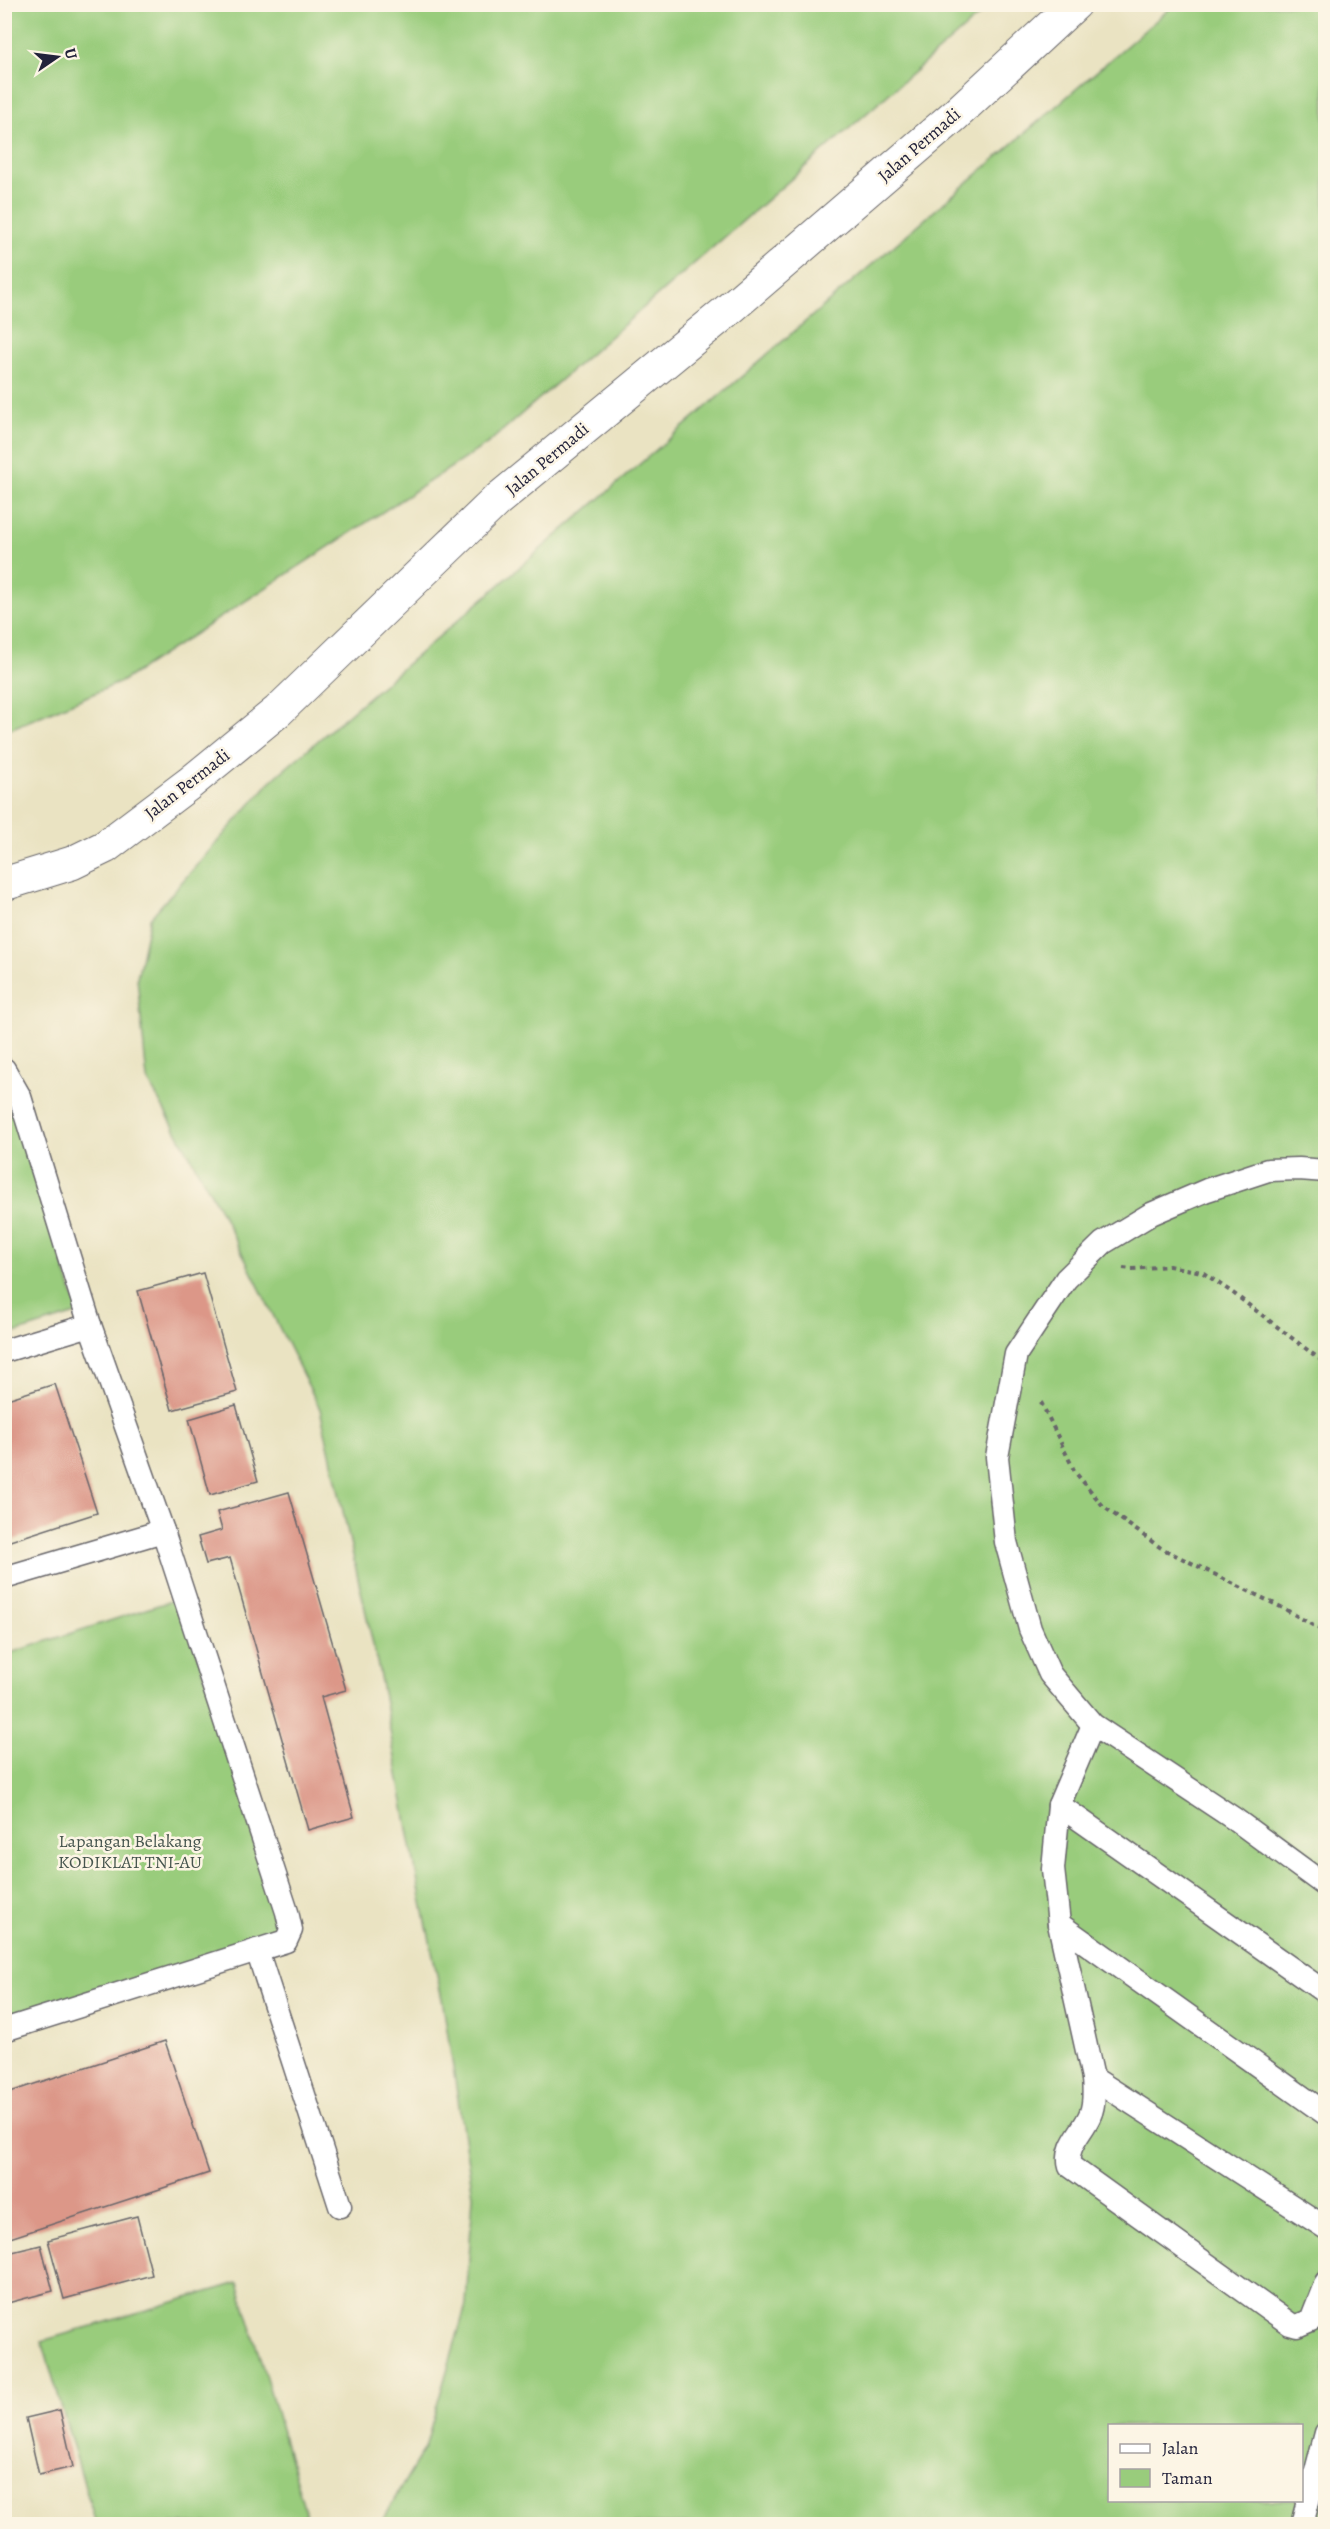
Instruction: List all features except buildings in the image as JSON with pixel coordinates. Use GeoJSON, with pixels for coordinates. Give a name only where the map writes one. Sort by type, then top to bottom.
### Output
{"type":"FeatureCollection","features":[{"type":"Feature","properties":{"kind":"street","name":"Jalan Permadi"},"geometry":{"type":"LineString","coordinates":[[4,884],[72,863],[105,847],[190,783],[278,711],[496,501],[727,311],[955,115],[1075,4]]}},
{"type":"Feature","properties":{"kind":"lane"},"geometry":{"type":"LineString","coordinates":[[4,1069],[20,1097],[90,1325],[163,1531],[291,1930],[286,1941],[4,2030]]}},
{"type":"Feature","properties":{"kind":"lane"},"geometry":{"type":"LineString","coordinates":[[1326,1171],[1268,1170],[1207,1190],[1151,1214],[1103,1243],[1066,1279],[1016,1354],[997,1457],[1006,1542],[1030,1629],[1050,1674],[1093,1725],[1236,1820],[1326,1886]]}},
{"type":"Feature","properties":{"kind":"lane"},"geometry":{"type":"LineString","coordinates":[[4,1351],[90,1325]]}},
{"type":"Feature","properties":{"kind":"lane"},"geometry":{"type":"LineString","coordinates":[[4,1578],[163,1531]]}},
{"type":"Feature","properties":{"kind":"lane"},"geometry":{"type":"LineString","coordinates":[[1093,1725],[1059,1805],[1053,1869],[1059,1924],[1093,2078],[1093,2101],[1090,2115],[1068,2158],[1070,2166],[1290,2324],[1297,2326],[1311,2319],[1326,2282]]}},
{"type":"Feature","properties":{"kind":"lane"},"geometry":{"type":"LineString","coordinates":[[1059,1805],[1326,1993]]}},
{"type":"Feature","properties":{"kind":"lane"},"geometry":{"type":"LineString","coordinates":[[1059,1924],[1326,2114]]}},
{"type":"Feature","properties":{"kind":"lane"},"geometry":{"type":"LineString","coordinates":[[257,1950],[340,2206]]}},
{"type":"Feature","properties":{"kind":"lane"},"geometry":{"type":"LineString","coordinates":[[1093,2078],[1326,2228]]}},
{"type":"Feature","properties":{"kind":"lane"},"geometry":{"type":"LineString","coordinates":[[1302,2524],[1322,2458],[1326,2433]]}},
{"type":"Feature","properties":{"kind":"path"},"geometry":{"type":"LineString","coordinates":[[1103,1243],[1112,1260],[1121,1268],[1169,1266],[1202,1272],[1326,1364]]}},
{"type":"Feature","properties":{"kind":"path"},"geometry":{"type":"LineString","coordinates":[[1016,1354],[1075,1472],[1104,1506],[1161,1548],[1283,1608],[1326,1633]]}},
{"type":"Feature","properties":{"kind":"green space"},"geometry":{"type":"Polygon","coordinates":[[[5,4],[991,5],[487,444],[121,682],[5,731],[5,4]]]}},
{"type":"Feature","properties":{"kind":"green space"},"geometry":{"type":"Polygon","coordinates":[[[1174,5],[1325,5],[1325,2524],[380,2524],[425,2447],[466,2305],[473,2195],[443,2004],[379,1671],[320,1409],[224,1217],[147,1079],[137,978],[150,918],[272,780],[1174,5]]]}},
{"type":"Feature","properties":{"kind":"green space"},"geometry":{"type":"Polygon","coordinates":[[[4,1085],[79,1313],[5,1336],[4,1085]]]}},
{"type":"Feature","properties":{"kind":"green space","name":"Lapangan Belakang KODIKLAT TNI-AU"},"geometry":{"type":"Polygon","coordinates":[[[180,1598],[287,1932],[5,2024],[4,1655],[180,1598]]]}},
{"type":"Feature","properties":{"kind":"green space"},"geometry":{"type":"Polygon","coordinates":[[[238,2283],[309,2524],[96,2524],[42,2341],[238,2283]]]}}]}
